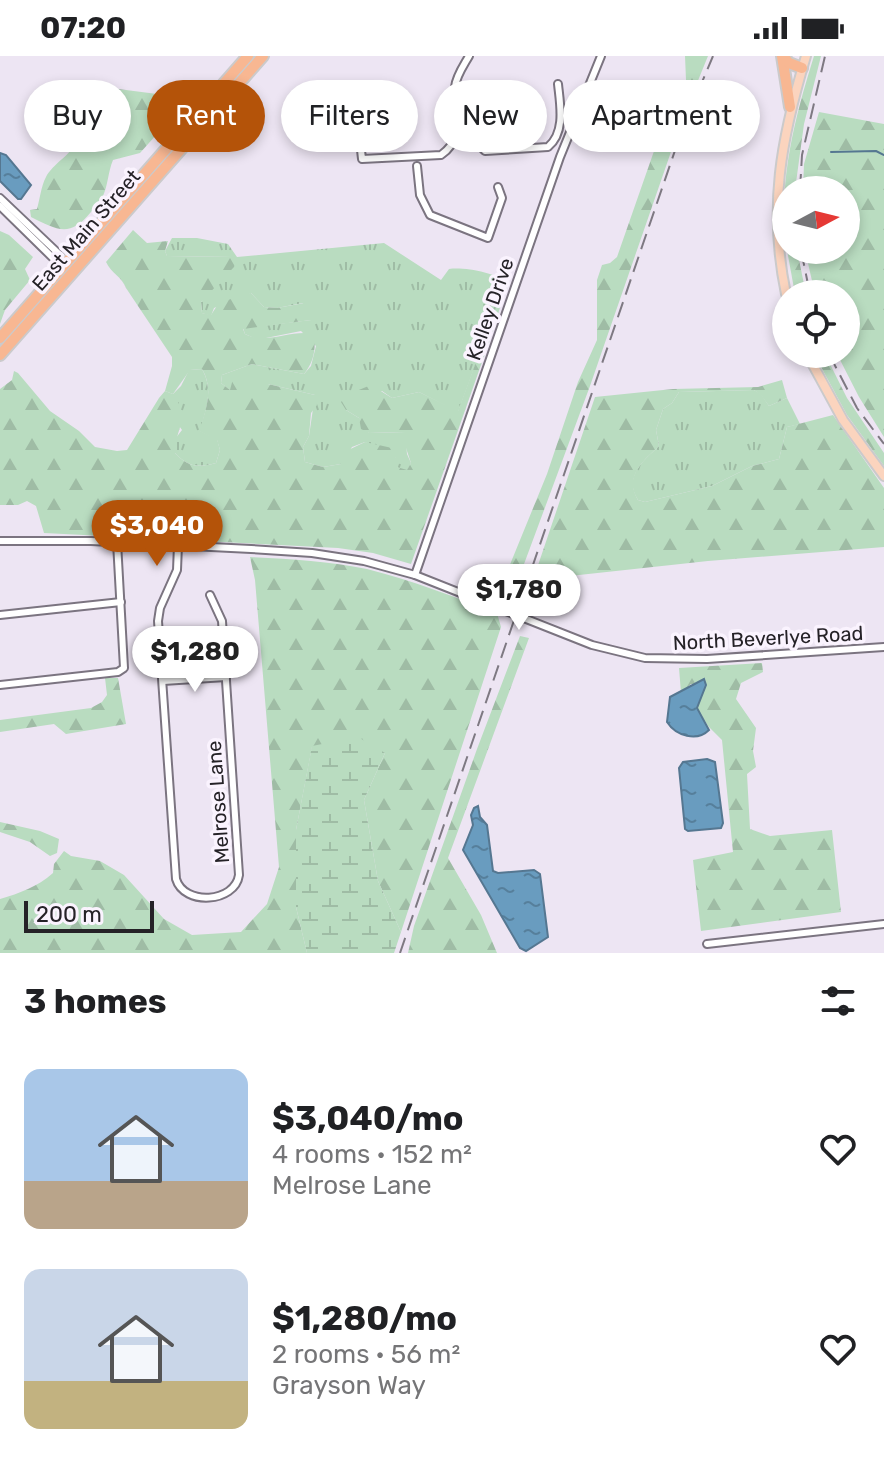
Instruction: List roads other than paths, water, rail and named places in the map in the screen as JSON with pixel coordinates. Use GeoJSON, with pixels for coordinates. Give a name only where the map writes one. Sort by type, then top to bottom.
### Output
{"type":"FeatureCollection","features":[{"type":"Feature","properties":{"kind":"highway","name":"East Main Street"},"geometry":{"type":"LineString","coordinates":[[0,338],[248,56]]}},
{"type":"Feature","properties":{"kind":"highway","name":"East Main Street"},"geometry":{"type":"LineString","coordinates":[[0,355],[62,268],[263,56]]}},
{"type":"Feature","properties":{"kind":"highway"},"geometry":{"type":"LineString","coordinates":[[782,56],[789,63],[802,68]]}},
{"type":"Feature","properties":{"kind":"highway"},"geometry":{"type":"LineString","coordinates":[[782,56],[790,107]]}},
{"type":"Feature","properties":{"kind":"main road"},"geometry":{"type":"LineString","coordinates":[[784,280],[778,247],[777,196],[782,143],[806,56]]}},
{"type":"Feature","properties":{"kind":"main road"},"geometry":{"type":"LineString","coordinates":[[814,368],[835,408],[884,476]]}},
{"type":"Feature","properties":{"kind":"street"},"geometry":{"type":"LineString","coordinates":[[457,80],[469,56]]}},
{"type":"Feature","properties":{"kind":"street","name":"Kelley Drive"},"geometry":{"type":"LineString","coordinates":[[591,80],[601,56]]}},
{"type":"Feature","properties":{"kind":"street"},"geometry":{"type":"LineString","coordinates":[[547,146],[551,146],[561,119],[558,84]]}},
{"type":"Feature","properties":{"kind":"street"},"geometry":{"type":"LineString","coordinates":[[359,152],[364,160],[445,152]]}},
{"type":"Feature","properties":{"kind":"street","name":"Kelley Drive"},"geometry":{"type":"LineString","coordinates":[[415,575],[563,152]]}},
{"type":"Feature","properties":{"kind":"street"},"geometry":{"type":"LineString","coordinates":[[417,166],[420,195],[430,215],[488,238],[502,198],[498,187]]}},
{"type":"Feature","properties":{"kind":"street"},"geometry":{"type":"LineString","coordinates":[[0,198],[62,268]]}},
{"type":"Feature","properties":{"kind":"street"},"geometry":{"type":"LineString","coordinates":[[0,206],[62,268]]}},
{"type":"Feature","properties":{"kind":"street","name":"North Beverlye Road"},"geometry":{"type":"LineString","coordinates":[[0,541],[117,542],[327,555],[415,575],[576,640],[645,658],[707,659],[884,647]]}},
{"type":"Feature","properties":{"kind":"street"},"geometry":{"type":"LineString","coordinates":[[0,685],[118,672],[124,668],[117,542]]}},
{"type":"Feature","properties":{"kind":"street","name":"Melrose Lane"},"geometry":{"type":"LineString","coordinates":[[176,545],[177,570],[158,616],[176,879],[183,892],[197,897],[228,893],[236,887],[239,878],[222,618],[210,595]]}},
{"type":"Feature","properties":{"kind":"street"},"geometry":{"type":"LineString","coordinates":[[0,615],[121,602]]}},
{"type":"Feature","properties":{"kind":"street"},"geometry":{"type":"LineString","coordinates":[[163,681],[226,677]]}},
{"type":"Feature","properties":{"kind":"street"},"geometry":{"type":"LineString","coordinates":[[707,944],[884,924]]}},
{"type":"Feature","properties":{"kind":"water"},"geometry":{"type":"Polygon","coordinates":[[[0,153],[6,155],[31,185],[21,199],[0,181],[0,153]]]}},
{"type":"Feature","properties":{"kind":"water"},"geometry":{"type":"Polygon","coordinates":[[[704,679],[706,685],[697,708],[709,730],[699,736],[681,734],[667,722],[670,697],[704,679]]]}},
{"type":"Feature","properties":{"kind":"water"},"geometry":{"type":"Polygon","coordinates":[[[707,759],[715,762],[723,823],[721,828],[688,831],[685,829],[679,768],[683,762],[707,759]]]}},
{"type":"Feature","properties":{"kind":"water"},"geometry":{"type":"Polygon","coordinates":[[[478,806],[480,817],[487,825],[493,871],[534,870],[540,874],[548,937],[526,951],[520,948],[463,850],[473,825],[471,815],[478,806]]]}},
{"type":"Feature","properties":{"kind":"waterway"},"geometry":{"type":"LineString","coordinates":[[831,152],[876,151],[884,155]]}},
{"type":"Feature","properties":{"kind":"railway"},"geometry":{"type":"LineString","coordinates":[[400,953],[682,130],[713,56]]}},
{"type":"Feature","properties":{"kind":"railway"},"geometry":{"type":"LineString","coordinates":[[801,176],[802,155],[825,56]]}},
{"type":"Feature","properties":{"kind":"railway"},"geometry":{"type":"LineString","coordinates":[[804,264],[807,280]]}},
{"type":"Feature","properties":{"kind":"railway"},"geometry":{"type":"LineString","coordinates":[[836,368],[857,408],[884,444]]}}]}
